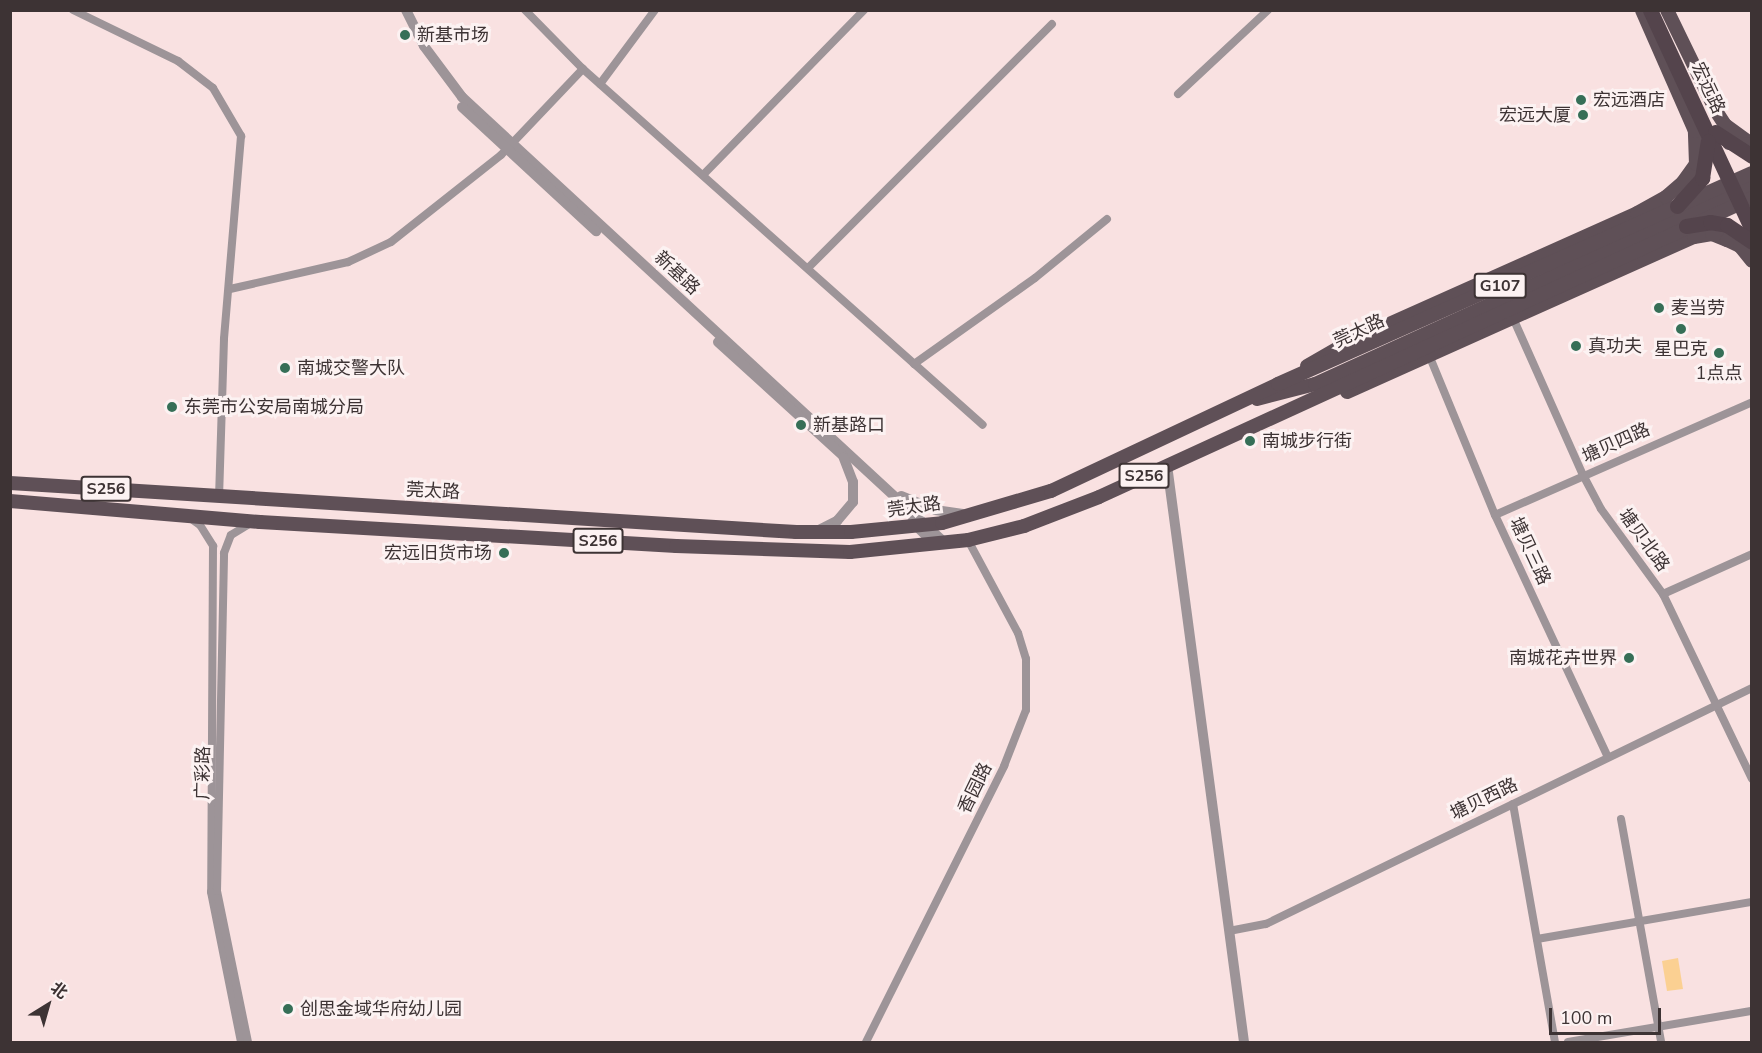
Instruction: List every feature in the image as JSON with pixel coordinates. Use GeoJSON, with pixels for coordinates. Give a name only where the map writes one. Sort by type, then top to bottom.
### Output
{"type":"FeatureCollection","features":[{"type":"Feature","properties":{"kind":"highway","name":"宏远路"},"geometry":{"type":"LineString","coordinates":[[1650,10],[1712,134],[1740,178],[1748,200],[1752,230]]}},
{"type":"Feature","properties":{"kind":"highway","name":"宏远路"},"geometry":{"type":"LineString","coordinates":[[1659,10],[1712,134]]}},
{"type":"Feature","properties":{"kind":"highway"},"geometry":{"type":"LineString","coordinates":[[1677,206],[1702,178],[1712,134],[1752,156]]}},
{"type":"Feature","properties":{"kind":"highway"},"geometry":{"type":"LineString","coordinates":[[1686,226],[1710,222],[1727,225],[1752,240]]}},
{"type":"Feature","properties":{"kind":"main road"},"geometry":{"type":"LineString","coordinates":[[1642,10],[1695,131],[1696,164],[1689,186],[1691,210],[1712,234],[1740,246],[1752,261]]}},
{"type":"Feature","properties":{"kind":"main road"},"geometry":{"type":"LineString","coordinates":[[1667,10],[1720,118],[1740,138],[1752,144]]}},
{"type":"Feature","properties":{"kind":"main road"},"geometry":{"type":"LineString","coordinates":[[1278,384],[1347,343],[1637,213],[1666,197],[1696,164],[1723,144],[1752,144]]}},
{"type":"Feature","properties":{"kind":"main road","name":"莞太路"},"geometry":{"type":"LineString","coordinates":[[10,483],[814,532],[921,525],[972,515],[1052,491],[1249,401],[1278,384],[1323,367],[1740,178]]}},
{"type":"Feature","properties":{"kind":"main road"},"geometry":{"type":"LineString","coordinates":[[1686,226],[1748,200]]}},
{"type":"Feature","properties":{"kind":"main road"},"geometry":{"type":"LineString","coordinates":[[1249,401],[1282,396],[1315,384],[1748,200]]}},
{"type":"Feature","properties":{"kind":"main road","name":"S256"},"geometry":{"type":"LineString","coordinates":[[10,501],[260,522],[839,551],[968,540],[1056,515],[1291,411],[1335,387],[1686,226]]}},
{"type":"Feature","properties":{"kind":"main road"},"geometry":{"type":"LineString","coordinates":[[1291,411],[1335,397],[1675,244],[1712,234],[1727,240],[1752,240]]}},
{"type":"Feature","properties":{"kind":"main road"},"geometry":{"type":"LineString","coordinates":[[1259,424],[1315,384]]}},
{"type":"Feature","properties":{"kind":"street"},"geometry":{"type":"LineString","coordinates":[[73,10],[178,61],[213,88],[232,115],[241,136],[219,496]]}},
{"type":"Feature","properties":{"kind":"street","name":"新基路"},"geometry":{"type":"LineString","coordinates":[[399,10],[436,76],[844,458],[921,525]]}},
{"type":"Feature","properties":{"kind":"street","name":"新基路"},"geometry":{"type":"LineString","coordinates":[[406,10],[441,72],[510,147],[888,489],[940,544]]}},
{"type":"Feature","properties":{"kind":"street"},"geometry":{"type":"LineString","coordinates":[[525,10],[583,69],[983,425]]}},
{"type":"Feature","properties":{"kind":"street"},"geometry":{"type":"LineString","coordinates":[[600,84],[655,10]]}},
{"type":"Feature","properties":{"kind":"street"},"geometry":{"type":"LineString","coordinates":[[703,175],[864,10]]}},
{"type":"Feature","properties":{"kind":"street"},"geometry":{"type":"LineString","coordinates":[[1178,94],[1268,10]]}},
{"type":"Feature","properties":{"kind":"street"},"geometry":{"type":"LineString","coordinates":[[808,268],[1052,24]]}},
{"type":"Feature","properties":{"kind":"street"},"geometry":{"type":"LineString","coordinates":[[230,289],[348,262],[391,242],[432,213],[510,147],[583,69]]}},
{"type":"Feature","properties":{"kind":"street"},"geometry":{"type":"LineString","coordinates":[[914,364],[1035,278],[1107,219]]}},
{"type":"Feature","properties":{"kind":"street","name":"塘贝北路"},"geometry":{"type":"LineString","coordinates":[[1513,318],[1583,476],[1601,509],[1663,594],[1752,779]]}},
{"type":"Feature","properties":{"kind":"street","name":"塘贝三路"},"geometry":{"type":"LineString","coordinates":[[1429,356],[1495,515],[1608,757]]}},
{"type":"Feature","properties":{"kind":"street","name":"塘贝四路"},"geometry":{"type":"LineString","coordinates":[[1495,515],[1752,402]]}},
{"type":"Feature","properties":{"kind":"street"},"geometry":{"type":"LineString","coordinates":[[814,532],[837,521],[853,502],[853,482],[844,458]]}},
{"type":"Feature","properties":{"kind":"street"},"geometry":{"type":"LineString","coordinates":[[1167,465],[1244,1042]]}},
{"type":"Feature","properties":{"kind":"street"},"geometry":{"type":"LineString","coordinates":[[888,489],[918,505],[972,515]]}},
{"type":"Feature","properties":{"kind":"street","name":"广彩路"},"geometry":{"type":"LineString","coordinates":[[184,516],[200,525],[213,546],[211,892],[241,1042]]}},
{"type":"Feature","properties":{"kind":"street","name":"广彩路"},"geometry":{"type":"LineString","coordinates":[[248,1042],[217,891],[224,553],[237,529],[260,522]]}},
{"type":"Feature","properties":{"kind":"street","name":"香园路"},"geometry":{"type":"LineString","coordinates":[[866,1042],[1005,766],[1026,710],[1026,659],[1018,633],[968,540]]}},
{"type":"Feature","properties":{"kind":"street"},"geometry":{"type":"LineString","coordinates":[[1663,594],[1752,554]]}},
{"type":"Feature","properties":{"kind":"street","name":"塘贝西路"},"geometry":{"type":"LineString","coordinates":[[1228,932],[1266,924],[1752,688]]}},
{"type":"Feature","properties":{"kind":"street"},"geometry":{"type":"LineString","coordinates":[[1513,804],[1555,1042]]}},
{"type":"Feature","properties":{"kind":"street"},"geometry":{"type":"LineString","coordinates":[[1621,819],[1660,1042]]}},
{"type":"Feature","properties":{"kind":"street"},"geometry":{"type":"LineString","coordinates":[[1537,939],[1752,902]]}},
{"type":"Feature","properties":{"kind":"street"},"geometry":{"type":"LineString","coordinates":[[1569,1042],[1752,1011]]}},
{"type":"Feature","properties":{"kind":"shaded area"},"geometry":{"type":"Polygon","coordinates":[[[1678,958],[1683,989],[1667,991],[1662,961],[1678,958]]]}},
{"type":"Feature","properties":{"kind":"place","name":"新基市场"},"geometry":{"type":"Point","coordinates":[405,35]}},
{"type":"Feature","properties":{"kind":"place","name":"宏远酒店"},"geometry":{"type":"Point","coordinates":[1581,100]}},
{"type":"Feature","properties":{"kind":"place","name":"宏远大厦"},"geometry":{"type":"Point","coordinates":[1583,115]}},
{"type":"Feature","properties":{"kind":"place","name":"麦当劳"},"geometry":{"type":"Point","coordinates":[1659,308]}},
{"type":"Feature","properties":{"kind":"place","name":"星巴克"},"geometry":{"type":"Point","coordinates":[1681,329]}},
{"type":"Feature","properties":{"kind":"place","name":"真功夫"},"geometry":{"type":"Point","coordinates":[1576,346]}},
{"type":"Feature","properties":{"kind":"place","name":"1点点"},"geometry":{"type":"Point","coordinates":[1719,353]}},
{"type":"Feature","properties":{"kind":"place","name":"南城交警大队"},"geometry":{"type":"Point","coordinates":[285,368]}},
{"type":"Feature","properties":{"kind":"place","name":"东莞市公安局南城分局"},"geometry":{"type":"Point","coordinates":[172,407]}},
{"type":"Feature","properties":{"kind":"place","name":"新基路口"},"geometry":{"type":"Point","coordinates":[801,425]}},
{"type":"Feature","properties":{"kind":"place","name":"南城步行街"},"geometry":{"type":"Point","coordinates":[1250,441]}},
{"type":"Feature","properties":{"kind":"place","name":"宏远旧货市场"},"geometry":{"type":"Point","coordinates":[504,553]}},
{"type":"Feature","properties":{"kind":"place","name":"南城花卉世界"},"geometry":{"type":"Point","coordinates":[1629,658]}},
{"type":"Feature","properties":{"kind":"place","name":"创思金域华府幼儿园"},"geometry":{"type":"Point","coordinates":[288,1009]}}]}
